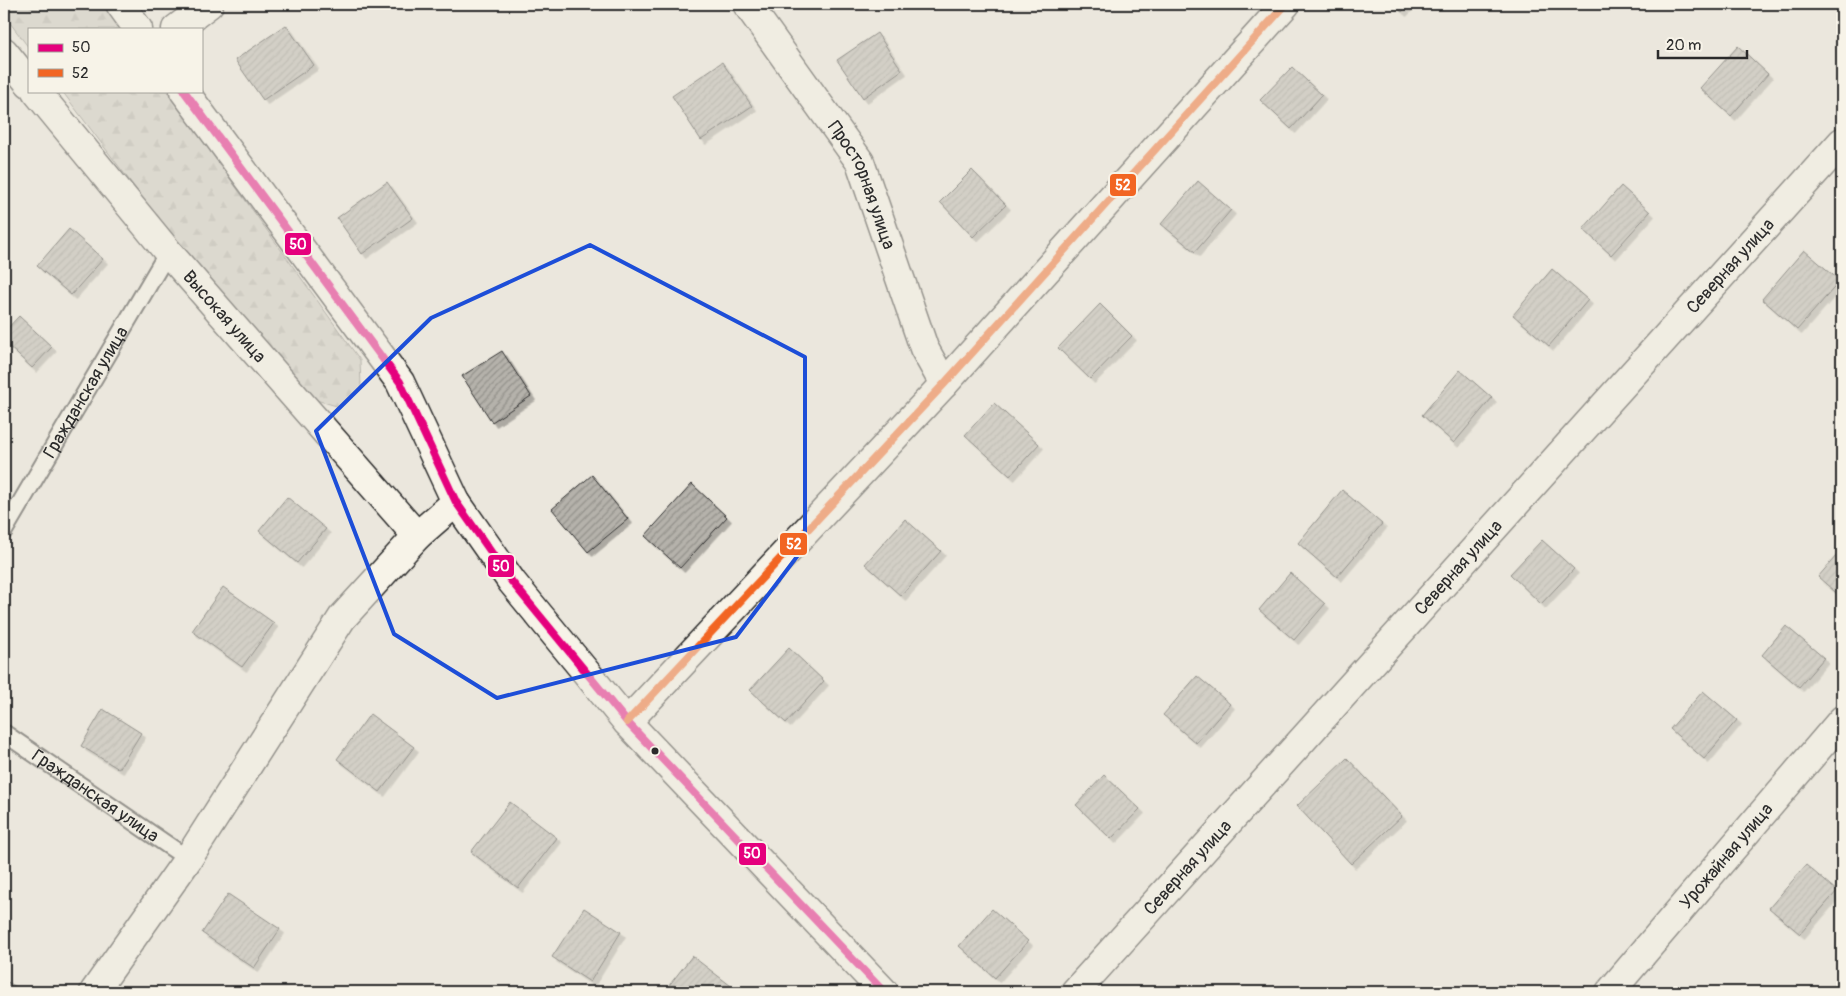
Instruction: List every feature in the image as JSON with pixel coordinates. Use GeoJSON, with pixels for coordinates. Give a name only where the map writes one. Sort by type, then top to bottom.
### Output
{"type":"FeatureCollection","features":[{"type":"Feature","properties":{"kind":"street"},"geometry":{"type":"LineString","coordinates":[[120,4],[137,28]]}},
{"type":"Feature","properties":{"kind":"street"},"geometry":{"type":"LineString","coordinates":[[177,28],[210,4]]}},
{"type":"Feature","properties":{"kind":"street","name":"Просторная улица"},"geometry":{"type":"LineString","coordinates":[[747,4],[860,162],[924,348],[944,384]]}},
{"type":"Feature","properties":{"kind":"street"},"geometry":{"type":"LineString","coordinates":[[627,722],[944,384],[1286,4]]}},
{"type":"Feature","properties":{"kind":"street"},"geometry":{"type":"LineString","coordinates":[[4,52],[28,82]]}},
{"type":"Feature","properties":{"kind":"street","name":"Высокая улица"},"geometry":{"type":"LineString","coordinates":[[37,92],[168,252],[418,536]]}},
{"type":"Feature","properties":{"kind":"street"},"geometry":{"type":"LineString","coordinates":[[185,92],[400,382],[456,502],[512,582],[627,722],[884,992]]}},
{"type":"Feature","properties":{"kind":"street","name":"Северная улица"},"geometry":{"type":"LineString","coordinates":[[1075,992],[1842,142]]}},
{"type":"Feature","properties":{"kind":"street"},"geometry":{"type":"LineString","coordinates":[[94,992],[188,859],[342,618],[418,536],[456,502]]}},
{"type":"Feature","properties":{"kind":"street","name":"Урожайная улица"},"geometry":{"type":"LineString","coordinates":[[1610,992],[1842,720]]}},
{"type":"Feature","properties":{"kind":"lane","name":"Гражданская улица"},"geometry":{"type":"LineString","coordinates":[[4,531],[168,252]]}},
{"type":"Feature","properties":{"kind":"lane","name":"Гражданская улица"},"geometry":{"type":"LineString","coordinates":[[4,733],[188,859]]}},
{"type":"Feature","properties":{"kind":"highlighted area"},"geometry":{"type":"Polygon","coordinates":[[[590,245],[805,357],[805,546],[736,637],[497,698],[394,634],[316,431],[431,318],[590,245]]]}},
{"type":"Feature","properties":{"kind":"green space"},"geometry":{"type":"Polygon","coordinates":[[[4,4],[104,4],[121,28],[28,28],[28,47],[4,15],[4,4]]]}},
{"type":"Feature","properties":{"kind":"green space"},"geometry":{"type":"Polygon","coordinates":[[[63,92],[168,92],[360,360],[361,388],[340,407],[289,392],[63,92]]]}},
{"type":"Feature","properties":{"kind":"building"},"geometry":{"type":"Polygon","coordinates":[[[1393,4],[1410,4],[1402,12],[1393,4]]]}},
{"type":"Feature","properties":{"kind":"building"},"geometry":{"type":"Polygon","coordinates":[[[286,25],[314,65],[263,100],[235,60],[286,25]]]}},
{"type":"Feature","properties":{"kind":"building"},"geometry":{"type":"Polygon","coordinates":[[[877,33],[902,70],[863,98],[837,60],[877,33]]]}},
{"type":"Feature","properties":{"kind":"building"},"geometry":{"type":"Polygon","coordinates":[[[1738,46],[1768,74],[1731,116],[1700,88],[1738,46]]]}},
{"type":"Feature","properties":{"kind":"building"},"geometry":{"type":"Polygon","coordinates":[[[722,62],[752,106],[701,140],[672,96],[722,62]]]}},
{"type":"Feature","properties":{"kind":"building"},"geometry":{"type":"Polygon","coordinates":[[[1292,67],[1322,95],[1291,129],[1260,100],[1292,67]]]}},
{"type":"Feature","properties":{"kind":"building"},"geometry":{"type":"Polygon","coordinates":[[[972,170],[1006,205],[973,237],[940,202],[972,170]]]}},
{"type":"Feature","properties":{"kind":"building"},"geometry":{"type":"Polygon","coordinates":[[[1198,181],[1231,210],[1195,252],[1161,224],[1198,181]]]}},
{"type":"Feature","properties":{"kind":"building"},"geometry":{"type":"Polygon","coordinates":[[[387,182],[413,218],[362,254],[337,218],[387,182]]]}},
{"type":"Feature","properties":{"kind":"building"},"geometry":{"type":"Polygon","coordinates":[[[1621,186],[1650,212],[1611,255],[1583,229],[1621,186]]]}},
{"type":"Feature","properties":{"kind":"building"},"geometry":{"type":"Polygon","coordinates":[[[69,229],[103,259],[71,295],[37,266],[69,229]]]}},
{"type":"Feature","properties":{"kind":"building"},"geometry":{"type":"Polygon","coordinates":[[[1804,250],[1840,281],[1797,330],[1762,299],[1804,250]]]}},
{"type":"Feature","properties":{"kind":"building"},"geometry":{"type":"Polygon","coordinates":[[[1552,269],[1588,300],[1549,346],[1513,315],[1552,269]]]}},
{"type":"Feature","properties":{"kind":"building"},"geometry":{"type":"Polygon","coordinates":[[[1100,304],[1132,336],[1090,379],[1058,348],[1100,304]]]}},
{"type":"Feature","properties":{"kind":"building"},"geometry":{"type":"Polygon","coordinates":[[[19,316],[52,347],[32,368],[4,342],[4,332],[19,316]]]}},
{"type":"Feature","properties":{"kind":"building"},"geometry":{"type":"Polygon","coordinates":[[[502,351],[531,396],[492,422],[462,376],[502,351]]]}},
{"type":"Feature","properties":{"kind":"building"},"geometry":{"type":"Polygon","coordinates":[[[1460,370],[1492,398],[1454,443],[1422,415],[1460,370]]]}},
{"type":"Feature","properties":{"kind":"building"},"geometry":{"type":"Polygon","coordinates":[[[994,403],[1039,444],[1010,476],[965,435],[994,403]]]}},
{"type":"Feature","properties":{"kind":"building"},"geometry":{"type":"Polygon","coordinates":[[[592,475],[628,519],[588,552],[552,509],[592,475]]]}},
{"type":"Feature","properties":{"kind":"building"},"geometry":{"type":"Polygon","coordinates":[[[692,484],[727,517],[680,568],[645,536],[692,484]]]}},
{"type":"Feature","properties":{"kind":"building"},"geometry":{"type":"Polygon","coordinates":[[[1342,490],[1382,524],[1337,577],[1298,543],[1342,490]]]}},
{"type":"Feature","properties":{"kind":"building"},"geometry":{"type":"Polygon","coordinates":[[[287,497],[326,529],[297,563],[259,531],[287,497]]]}},
{"type":"Feature","properties":{"kind":"building"},"geometry":{"type":"Polygon","coordinates":[[[905,519],[941,551],[901,596],[865,564],[905,519]]]}},
{"type":"Feature","properties":{"kind":"building"},"geometry":{"type":"Polygon","coordinates":[[[1542,540],[1574,569],[1541,604],[1510,574],[1542,540]]]}},
{"type":"Feature","properties":{"kind":"building"},"geometry":{"type":"Polygon","coordinates":[[[1842,549],[1842,598],[1818,577],[1842,549]]]}},
{"type":"Feature","properties":{"kind":"building"},"geometry":{"type":"Polygon","coordinates":[[[1290,573],[1325,604],[1294,640],[1259,610],[1290,573]]]}},
{"type":"Feature","properties":{"kind":"building"},"geometry":{"type":"Polygon","coordinates":[[[223,587],[274,623],[242,667],[192,631],[223,587]]]}},
{"type":"Feature","properties":{"kind":"building"},"geometry":{"type":"Polygon","coordinates":[[[1786,626],[1824,658],[1799,687],[1762,655],[1786,626]]]}},
{"type":"Feature","properties":{"kind":"building"},"geometry":{"type":"Polygon","coordinates":[[[789,648],[824,681],[786,723],[750,690],[789,648]]]}},
{"type":"Feature","properties":{"kind":"building"},"geometry":{"type":"Polygon","coordinates":[[[1197,676],[1230,704],[1196,743],[1163,715],[1197,676]]]}},
{"type":"Feature","properties":{"kind":"building"},"geometry":{"type":"Polygon","coordinates":[[[1703,691],[1737,720],[1704,759],[1670,729],[1703,691]]]}},
{"type":"Feature","properties":{"kind":"building"},"geometry":{"type":"Polygon","coordinates":[[[103,709],[141,733],[119,769],[81,746],[103,709]]]}},
{"type":"Feature","properties":{"kind":"building"},"geometry":{"type":"Polygon","coordinates":[[[370,714],[414,747],[380,792],[337,759],[370,714]]]}},
{"type":"Feature","properties":{"kind":"building"},"geometry":{"type":"Polygon","coordinates":[[[1347,758],[1402,816],[1351,864],[1297,806],[1347,758]]]}},
{"type":"Feature","properties":{"kind":"building"},"geometry":{"type":"Polygon","coordinates":[[[1104,775],[1140,809],[1111,839],[1076,805],[1104,775]]]}},
{"type":"Feature","properties":{"kind":"building"},"geometry":{"type":"Polygon","coordinates":[[[510,802],[557,838],[518,888],[471,852],[510,802]]]}},
{"type":"Feature","properties":{"kind":"building"},"geometry":{"type":"Polygon","coordinates":[[[1806,865],[1837,891],[1800,934],[1769,908],[1806,865]]]}},
{"type":"Feature","properties":{"kind":"building"},"geometry":{"type":"Polygon","coordinates":[[[228,894],[280,929],[254,968],[202,933],[228,894]]]}},
{"type":"Feature","properties":{"kind":"building"},"geometry":{"type":"Polygon","coordinates":[[[584,908],[621,932],[590,982],[552,957],[584,908]]]}},
{"type":"Feature","properties":{"kind":"building"},"geometry":{"type":"Polygon","coordinates":[[[992,909],[1028,941],[995,978],[959,946],[992,909]]]}},
{"type":"Feature","properties":{"kind":"building"},"geometry":{"type":"Polygon","coordinates":[[[692,956],[735,989],[733,992],[664,992],[692,956]]]}},
{"type":"Feature","properties":{"kind":"building"},"geometry":{"type":"Polygon","coordinates":[[[4,980],[25,992],[4,992],[4,980]]]}},
{"type":"Feature","properties":{"kind":"transit line","name":"52"},"geometry":{"type":"LineString","coordinates":[[627,722],[944,384],[1286,4]]}},
{"type":"Feature","properties":{"kind":"transit line","name":"50"},"geometry":{"type":"LineString","coordinates":[[185,92],[400,382],[456,502],[512,582],[627,722],[884,992]]}}]}
